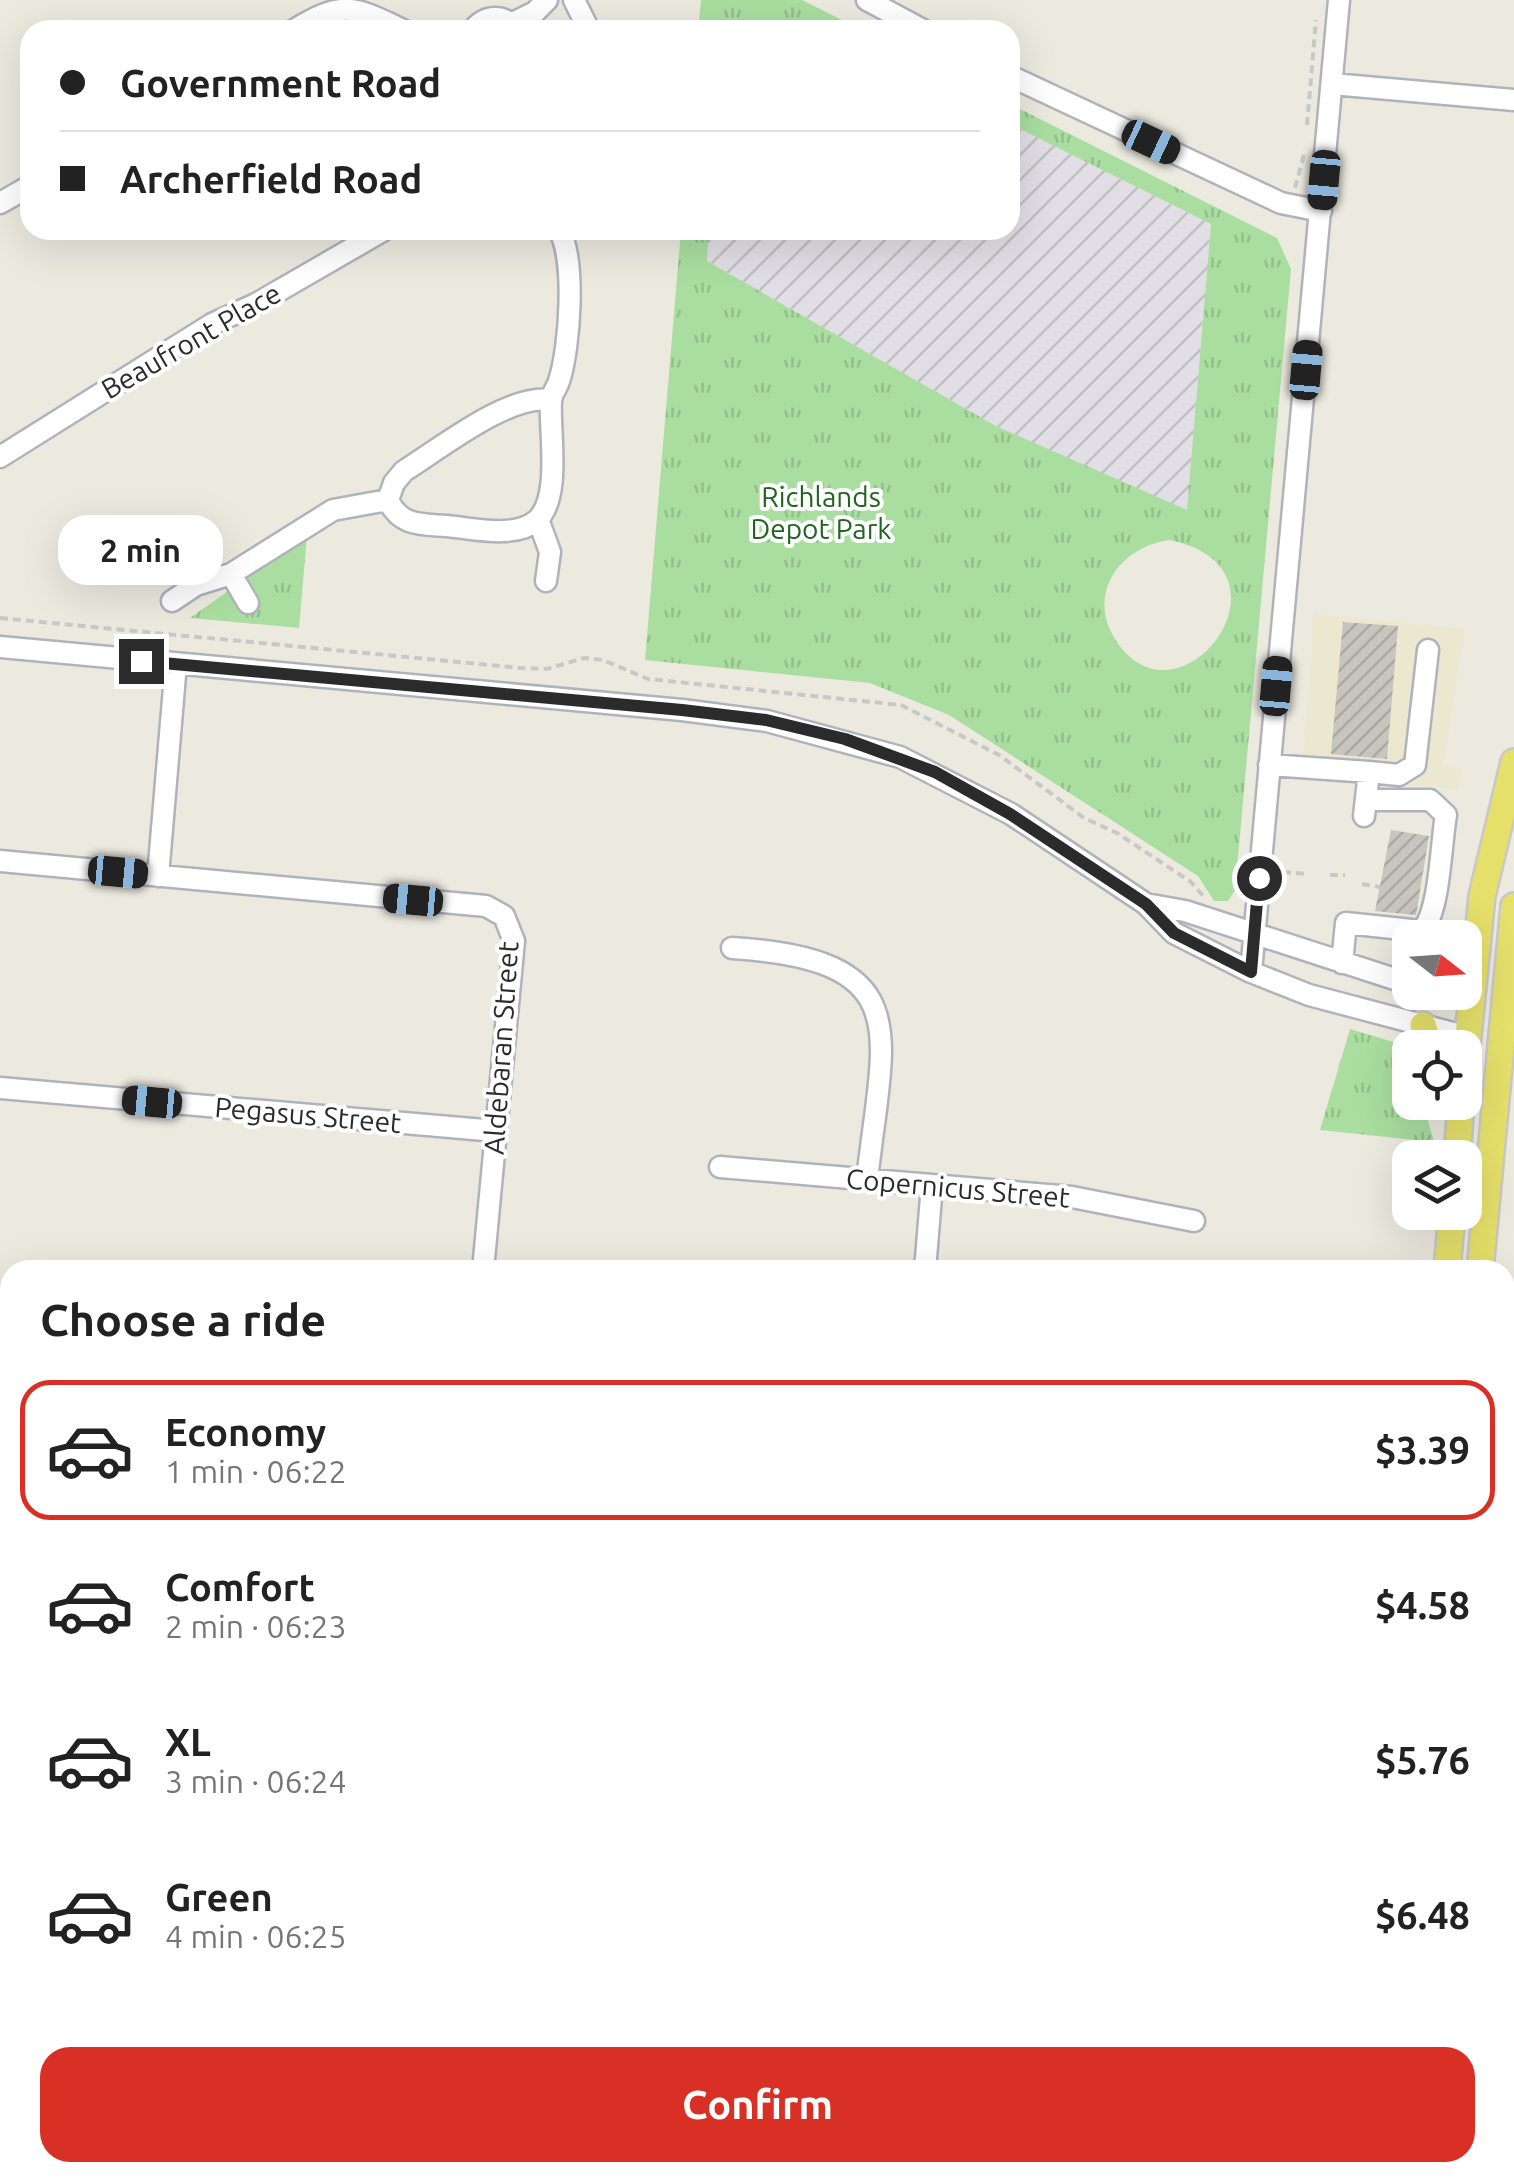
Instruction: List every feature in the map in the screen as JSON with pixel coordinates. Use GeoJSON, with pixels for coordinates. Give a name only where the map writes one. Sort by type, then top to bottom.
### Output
{"type":"FeatureCollection","features":[{"type":"Feature","properties":{"kind":"main road"},"geometry":{"type":"LineString","coordinates":[[1477,920],[1489,855],[1514,762]]}},
{"type":"Feature","properties":{"kind":"main road"},"geometry":{"type":"LineString","coordinates":[[1481,1260],[1504,1090],[1514,906]]}},
{"type":"Feature","properties":{"kind":"main road"},"geometry":{"type":"LineString","coordinates":[[1482,1005],[1508,1012]]}},
{"type":"Feature","properties":{"kind":"main road"},"geometry":{"type":"LineString","coordinates":[[1482,1039],[1507,1045]]}},
{"type":"Feature","properties":{"kind":"main road"},"geometry":{"type":"LineString","coordinates":[[1448,1260],[1450,1230]]}},
{"type":"Feature","properties":{"kind":"street"},"geometry":{"type":"LineString","coordinates":[[524,20],[547,0]]}},
{"type":"Feature","properties":{"kind":"street"},"geometry":{"type":"LineString","coordinates":[[867,0],[905,20]]}},
{"type":"Feature","properties":{"kind":"street"},"geometry":{"type":"LineString","coordinates":[[1251,972],[1339,0]]}},
{"type":"Feature","properties":{"kind":"street"},"geometry":{"type":"LineString","coordinates":[[310,20],[336,3],[382,20]]}},
{"type":"Feature","properties":{"kind":"street"},"geometry":{"type":"LineString","coordinates":[[1020,81],[1294,207],[1321,211]]}},
{"type":"Feature","properties":{"kind":"street"},"geometry":{"type":"LineString","coordinates":[[1332,84],[1514,100]]}},
{"type":"Feature","properties":{"kind":"street","name":"Beaufront Place"},"geometry":{"type":"LineString","coordinates":[[0,457],[212,324],[256,304],[367,240]]}},
{"type":"Feature","properties":{"kind":"street"},"geometry":{"type":"LineString","coordinates":[[550,400],[534,398],[514,404],[404,471],[388,500],[396,516],[412,524],[519,531],[538,520],[548,500],[554,446],[550,400],[560,380],[572,266],[563,240]]}},
{"type":"Feature","properties":{"kind":"street"},"geometry":{"type":"LineString","coordinates":[[172,600],[196,586],[231,574],[333,510],[388,500]]}},
{"type":"Feature","properties":{"kind":"street"},"geometry":{"type":"LineString","coordinates":[[538,520],[550,552],[546,581]]}},
{"type":"Feature","properties":{"kind":"street"},"geometry":{"type":"LineString","coordinates":[[231,574],[248,603]]}},
{"type":"Feature","properties":{"kind":"street"},"geometry":{"type":"LineString","coordinates":[[0,647],[682,710],[766,720],[845,739],[900,757],[974,792],[1146,904],[1174,933],[1251,972],[1410,1030]]}},
{"type":"Feature","properties":{"kind":"street"},"geometry":{"type":"LineString","coordinates":[[1269,765],[1399,775],[1415,765],[1428,650]]}},
{"type":"Feature","properties":{"kind":"street"},"geometry":{"type":"LineString","coordinates":[[158,876],[176,664]]}},
{"type":"Feature","properties":{"kind":"street"},"geometry":{"type":"LineString","coordinates":[[1342,963],[1346,923],[1421,931],[1428,925],[1434,904],[1446,814],[1430,800],[1365,808],[1368,772]]}},
{"type":"Feature","properties":{"kind":"street","name":"Aldebaran Street"},"geometry":{"type":"LineString","coordinates":[[0,861],[486,906],[504,916],[514,941],[484,1260]]}},
{"type":"Feature","properties":{"kind":"street"},"geometry":{"type":"LineString","coordinates":[[1146,904],[1185,910],[1392,978]]}},
{"type":"Feature","properties":{"kind":"street"},"geometry":{"type":"LineString","coordinates":[[732,948],[812,956],[837,969],[876,1006],[883,1031],[867,1180]]}},
{"type":"Feature","properties":{"kind":"street","name":"Pegasus Street"},"geometry":{"type":"LineString","coordinates":[[0,1088],[496,1131]]}},
{"type":"Feature","properties":{"kind":"street","name":"Copernicus Street"},"geometry":{"type":"LineString","coordinates":[[720,1167],[1072,1197],[1194,1221]]}},
{"type":"Feature","properties":{"kind":"street"},"geometry":{"type":"LineString","coordinates":[[926,1260],[932,1185]]}},
{"type":"Feature","properties":{"kind":"path"},"geometry":{"type":"LineString","coordinates":[[1306,138],[1316,18]]}},
{"type":"Feature","properties":{"kind":"path"},"geometry":{"type":"LineString","coordinates":[[1294,207],[1305,148]]}},
{"type":"Feature","properties":{"kind":"path"},"geometry":{"type":"LineString","coordinates":[[1282,872],[1308,874]]}},
{"type":"Feature","properties":{"kind":"path"},"geometry":{"type":"LineString","coordinates":[[1330,875],[1344,875]]}},
{"type":"Feature","properties":{"kind":"path"},"geometry":{"type":"LineString","coordinates":[[1362,884],[1380,887]]}},
{"type":"Feature","properties":{"kind":"shaded area"},"geometry":{"type":"Polygon","coordinates":[[[1020,129],[1211,224],[1187,511],[996,426],[707,261],[708,240],[1020,240],[1020,129]]]}},
{"type":"Feature","properties":{"kind":"shaded area"},"geometry":{"type":"Polygon","coordinates":[[[1314,614],[1465,629],[1443,766],[1462,769],[1458,790],[1302,773],[1314,614]]]}},
{"type":"Feature","properties":{"kind":"green space"},"geometry":{"type":"Polygon","coordinates":[[[701,0],[802,0],[842,20],[699,20],[701,0]]]}},
{"type":"Feature","properties":{"kind":"green space","name":"Richlands Depot Park"},"geometry":{"type":"Polygon","coordinates":[[[1020,109],[1277,238],[1291,269],[1235,890],[1228,901],[1214,901],[1198,876],[949,715],[870,683],[645,660],[680,240],[708,240],[707,261],[996,426],[1187,510],[1211,224],[1020,129],[1020,109]],[[1169,540],[1152,544],[1123,562],[1113,574],[1104,605],[1107,622],[1115,639],[1141,665],[1169,670],[1196,659],[1218,638],[1230,610],[1228,581],[1209,556],[1169,540]]]}},
{"type":"Feature","properties":{"kind":"green space"},"geometry":{"type":"Polygon","coordinates":[[[307,535],[299,628],[190,618],[307,535]]]}},
{"type":"Feature","properties":{"kind":"green space"},"geometry":{"type":"Polygon","coordinates":[[[1350,1029],[1392,1042],[1392,1120],[1428,1120],[1433,1140],[1320,1130],[1350,1029]]]}},
{"type":"Feature","properties":{"kind":"building"},"geometry":{"type":"Polygon","coordinates":[[[1343,622],[1398,626],[1387,759],[1331,754],[1343,622]]]}},
{"type":"Feature","properties":{"kind":"building"},"geometry":{"type":"Polygon","coordinates":[[[1391,830],[1429,836],[1416,915],[1375,911],[1391,830]]]}},
{"type":"Feature","properties":{"kind":"route"},"geometry":{"type":"LineString","coordinates":[[141,661],[682,710],[766,720],[845,739],[900,757],[974,792],[1146,904],[1174,933],[1251,972],[1259,878]]}}]}
